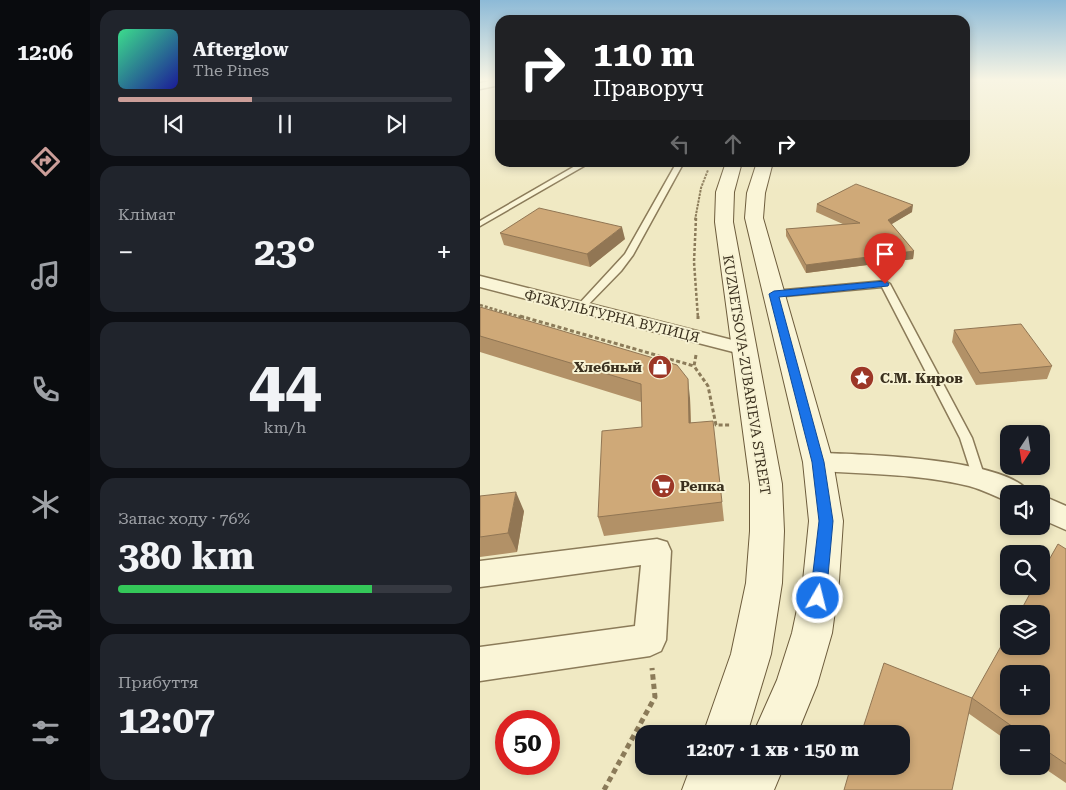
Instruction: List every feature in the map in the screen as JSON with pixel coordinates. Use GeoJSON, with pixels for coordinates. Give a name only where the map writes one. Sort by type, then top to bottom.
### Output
{"type":"FeatureCollection","features":[{"type":"Feature","properties":{"kind":"main road","name":"KUZNETSOVA-ZUBARIEVA STREET"},"geometry":{"type":"LineString","coordinates":[[722,167],[725,182],[723,199],[724,222],[766,484],[764,583],[752,654],[728,725]]}},
{"type":"Feature","properties":{"kind":"main road"},"geometry":{"type":"LineString","coordinates":[[764,167],[756,193],[754,218],[818,462],[826,521],[821,581],[812,633],[796,685],[779,725]]}},
{"type":"Feature","properties":{"kind":"main road"},"geometry":{"type":"LineString","coordinates":[[706,790],[711,775]]}},
{"type":"Feature","properties":{"kind":"main road"},"geometry":{"type":"LineString","coordinates":[[750,790],[757,775]]}},
{"type":"Feature","properties":{"kind":"street","name":"ФІЗКУЛЬТУРНА ВУЛИЦЯ"},"geometry":{"type":"LineString","coordinates":[[480,281],[745,349]]}},
{"type":"Feature","properties":{"kind":"street"},"geometry":{"type":"LineString","coordinates":[[818,462],[953,472],[979,478],[1000,487]]}},
{"type":"Feature","properties":{"kind":"street"},"geometry":{"type":"LineString","coordinates":[[1050,511],[1066,519]]}},
{"type":"Feature","properties":{"kind":"street"},"geometry":{"type":"LineString","coordinates":[[480,574],[657,551],[650,640],[480,664]]}},
{"type":"Feature","properties":{"kind":"lane"},"geometry":{"type":"LineString","coordinates":[[480,224],[579,167]]}},
{"type":"Feature","properties":{"kind":"lane"},"geometry":{"type":"LineString","coordinates":[[580,308],[629,255],[678,167]]}},
{"type":"Feature","properties":{"kind":"lane"},"geometry":{"type":"LineString","coordinates":[[774,294],[885,284],[966,438],[979,478]]}},
{"type":"Feature","properties":{"kind":"path"},"geometry":{"type":"LineString","coordinates":[[694,366],[699,338],[693,239],[694,219],[699,194],[720,167]]}},
{"type":"Feature","properties":{"kind":"path"},"geometry":{"type":"LineString","coordinates":[[480,305],[694,366],[702,374],[712,394],[716,425]]}},
{"type":"Feature","properties":{"kind":"path"},"geometry":{"type":"LineString","coordinates":[[604,790],[655,697],[650,640]]}},
{"type":"Feature","properties":{"kind":"building"},"geometry":{"type":"Polygon","coordinates":[[[856,184],[913,205],[888,220],[914,251],[806,265],[786,229],[860,223],[817,204],[856,184]]]}},
{"type":"Feature","properties":{"kind":"building"},"geometry":{"type":"Polygon","coordinates":[[[539,208],[622,227],[587,254],[500,233],[539,208]]]}},
{"type":"Feature","properties":{"kind":"building"},"geometry":{"type":"Polygon","coordinates":[[[480,307],[677,365],[688,379],[689,423],[713,421],[722,502],[598,517],[602,431],[642,427],[641,384],[480,336],[480,307]]]}},
{"type":"Feature","properties":{"kind":"building"},"geometry":{"type":"Polygon","coordinates":[[[1021,324],[1052,366],[980,373],[954,330],[1021,324]]]}},
{"type":"Feature","properties":{"kind":"building"},"geometry":{"type":"Polygon","coordinates":[[[516,492],[508,533],[480,537],[480,496],[516,492]]]}},
{"type":"Feature","properties":{"kind":"building"},"geometry":{"type":"Polygon","coordinates":[[[1058,544],[1066,549],[1066,764],[1050,753],[1050,725],[1010,725],[972,698],[1000,648],[1000,655],[1050,655],[1050,605],[1024,605],[1029,595],[1050,595],[1050,558],[1058,544]]]}},
{"type":"Feature","properties":{"kind":"building"},"geometry":{"type":"Polygon","coordinates":[[[884,663],[972,698],[952,790],[844,790],[848,775],[910,775],[910,725],[864,725],[884,663]]]}},
{"type":"Feature","properties":{"kind":"place","name":"Хлебный"},"geometry":{"type":"Point","coordinates":[660,367]}},
{"type":"Feature","properties":{"kind":"place","name":"С.М. Киров"},"geometry":{"type":"Point","coordinates":[862,378]}},
{"type":"Feature","properties":{"kind":"place","name":"Репка"},"geometry":{"type":"Point","coordinates":[663,486]}},
{"type":"Feature","properties":{"kind":"route"},"geometry":{"type":"LineString","coordinates":[[818,598],[826,521],[818,462],[774,294],[885,284]]}}]}
